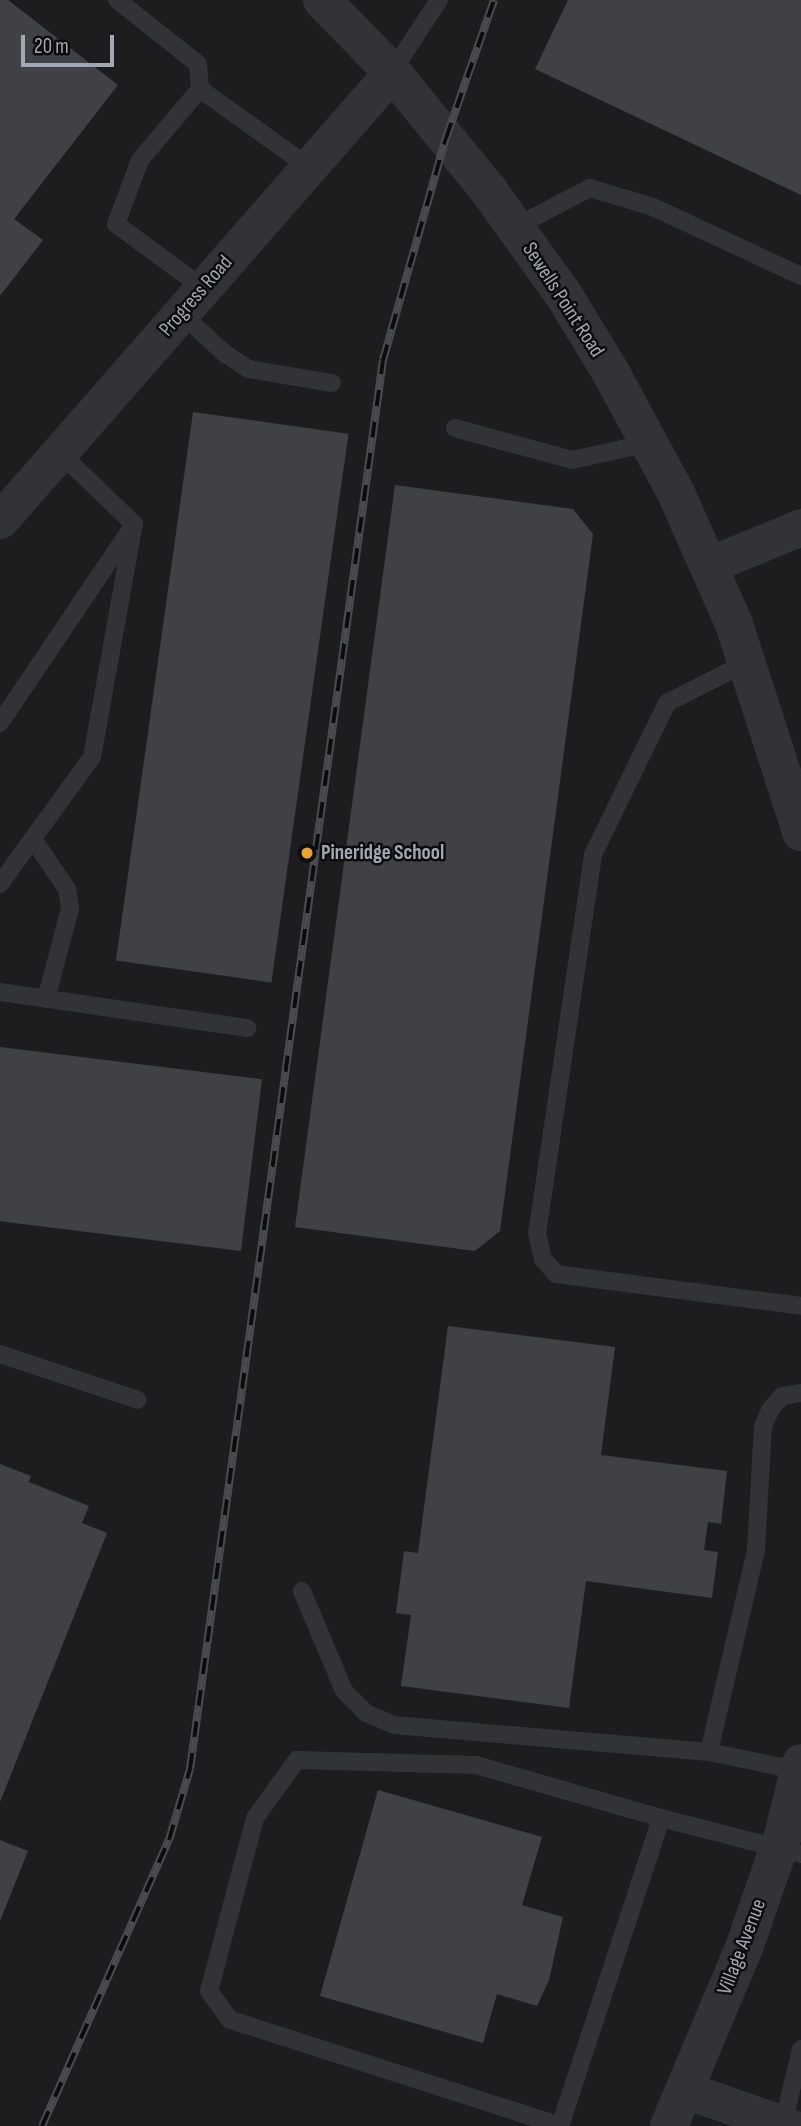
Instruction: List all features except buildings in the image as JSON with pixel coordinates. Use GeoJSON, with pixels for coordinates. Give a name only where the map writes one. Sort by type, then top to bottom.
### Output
{"type":"FeatureCollection","features":[{"type":"Feature","properties":{"kind":"street","name":"Sewells Point Road"},"geometry":{"type":"LineString","coordinates":[[322,0],[392,72],[515,227],[563,294],[649,443],[709,565],[744,652]]}},
{"type":"Feature","properties":{"kind":"street","name":"Progress Road"},"geometry":{"type":"LineString","coordinates":[[0,520],[392,72]]}},
{"type":"Feature","properties":{"kind":"street"},"geometry":{"type":"LineString","coordinates":[[709,565],[801,527]]}},
{"type":"Feature","properties":{"kind":"street"},"geometry":{"type":"LineString","coordinates":[[744,652],[801,832]]}},
{"type":"Feature","properties":{"kind":"street","name":"Village Avenue"},"geometry":{"type":"LineString","coordinates":[[669,2126],[745,1945],[789,1852],[800,1768]]}},
{"type":"Feature","properties":{"kind":"street"},"geometry":{"type":"LineString","coordinates":[[685,2090],[786,2125]]}},
{"type":"Feature","properties":{"kind":"lane"},"geometry":{"type":"LineString","coordinates":[[117,0],[198,64],[200,89],[140,160],[116,224],[192,300],[224,353],[248,369],[332,383]]}},
{"type":"Feature","properties":{"kind":"lane"},"geometry":{"type":"LineString","coordinates":[[392,72],[439,0]]}},
{"type":"Feature","properties":{"kind":"lane"},"geometry":{"type":"LineString","coordinates":[[200,89],[309,167]]}},
{"type":"Feature","properties":{"kind":"lane"},"geometry":{"type":"LineString","coordinates":[[515,227],[590,188],[653,207],[801,276]]}},
{"type":"Feature","properties":{"kind":"lane"},"geometry":{"type":"LineString","coordinates":[[455,428],[572,460],[649,443]]}},
{"type":"Feature","properties":{"kind":"lane"},"geometry":{"type":"LineString","coordinates":[[58,452],[134,524]]}},
{"type":"Feature","properties":{"kind":"lane"},"geometry":{"type":"LineString","coordinates":[[0,723],[134,524]]}},
{"type":"Feature","properties":{"kind":"lane"},"geometry":{"type":"LineString","coordinates":[[0,884],[92,757],[134,524]]}},
{"type":"Feature","properties":{"kind":"lane"},"geometry":{"type":"LineString","coordinates":[[744,652],[667,703],[593,855],[537,1233],[543,1259],[556,1274],[801,1306]]}},
{"type":"Feature","properties":{"kind":"lane"},"geometry":{"type":"LineString","coordinates":[[33,839],[67,889],[70,909],[46,999]]}},
{"type":"Feature","properties":{"kind":"lane"},"geometry":{"type":"LineString","coordinates":[[0,992],[247,1028]]}},
{"type":"Feature","properties":{"kind":"lane"},"geometry":{"type":"LineString","coordinates":[[0,1354],[138,1400]]}},
{"type":"Feature","properties":{"kind":"lane"},"geometry":{"type":"LineString","coordinates":[[709,1752],[756,1550],[764,1426],[770,1410],[782,1396],[801,1393]]}},
{"type":"Feature","properties":{"kind":"lane"},"geometry":{"type":"LineString","coordinates":[[302,1591],[344,1691],[366,1713],[394,1725],[709,1752],[800,1768]]}},
{"type":"Feature","properties":{"kind":"lane"},"geometry":{"type":"LineString","coordinates":[[661,1818],[559,2126],[230,2020],[209,1991],[255,1818],[297,1759],[477,1765],[789,1852]]}},
{"type":"Feature","properties":{"kind":"lane"},"geometry":{"type":"LineString","coordinates":[[786,2125],[801,2049]]}},
{"type":"Feature","properties":{"kind":"shaded area"},"geometry":{"type":"Polygon","coordinates":[[[0,0],[801,0],[801,2126],[0,2126],[0,0]]]}},
{"type":"Feature","properties":{"kind":"railway"},"geometry":{"type":"LineString","coordinates":[[42,2126],[169,1840],[190,1769],[383,360],[446,138],[494,0]]}},
{"type":"Feature","properties":{"kind":"place","name":"Pineridge School"},"geometry":{"type":"Point","coordinates":[307,853]}}]}
